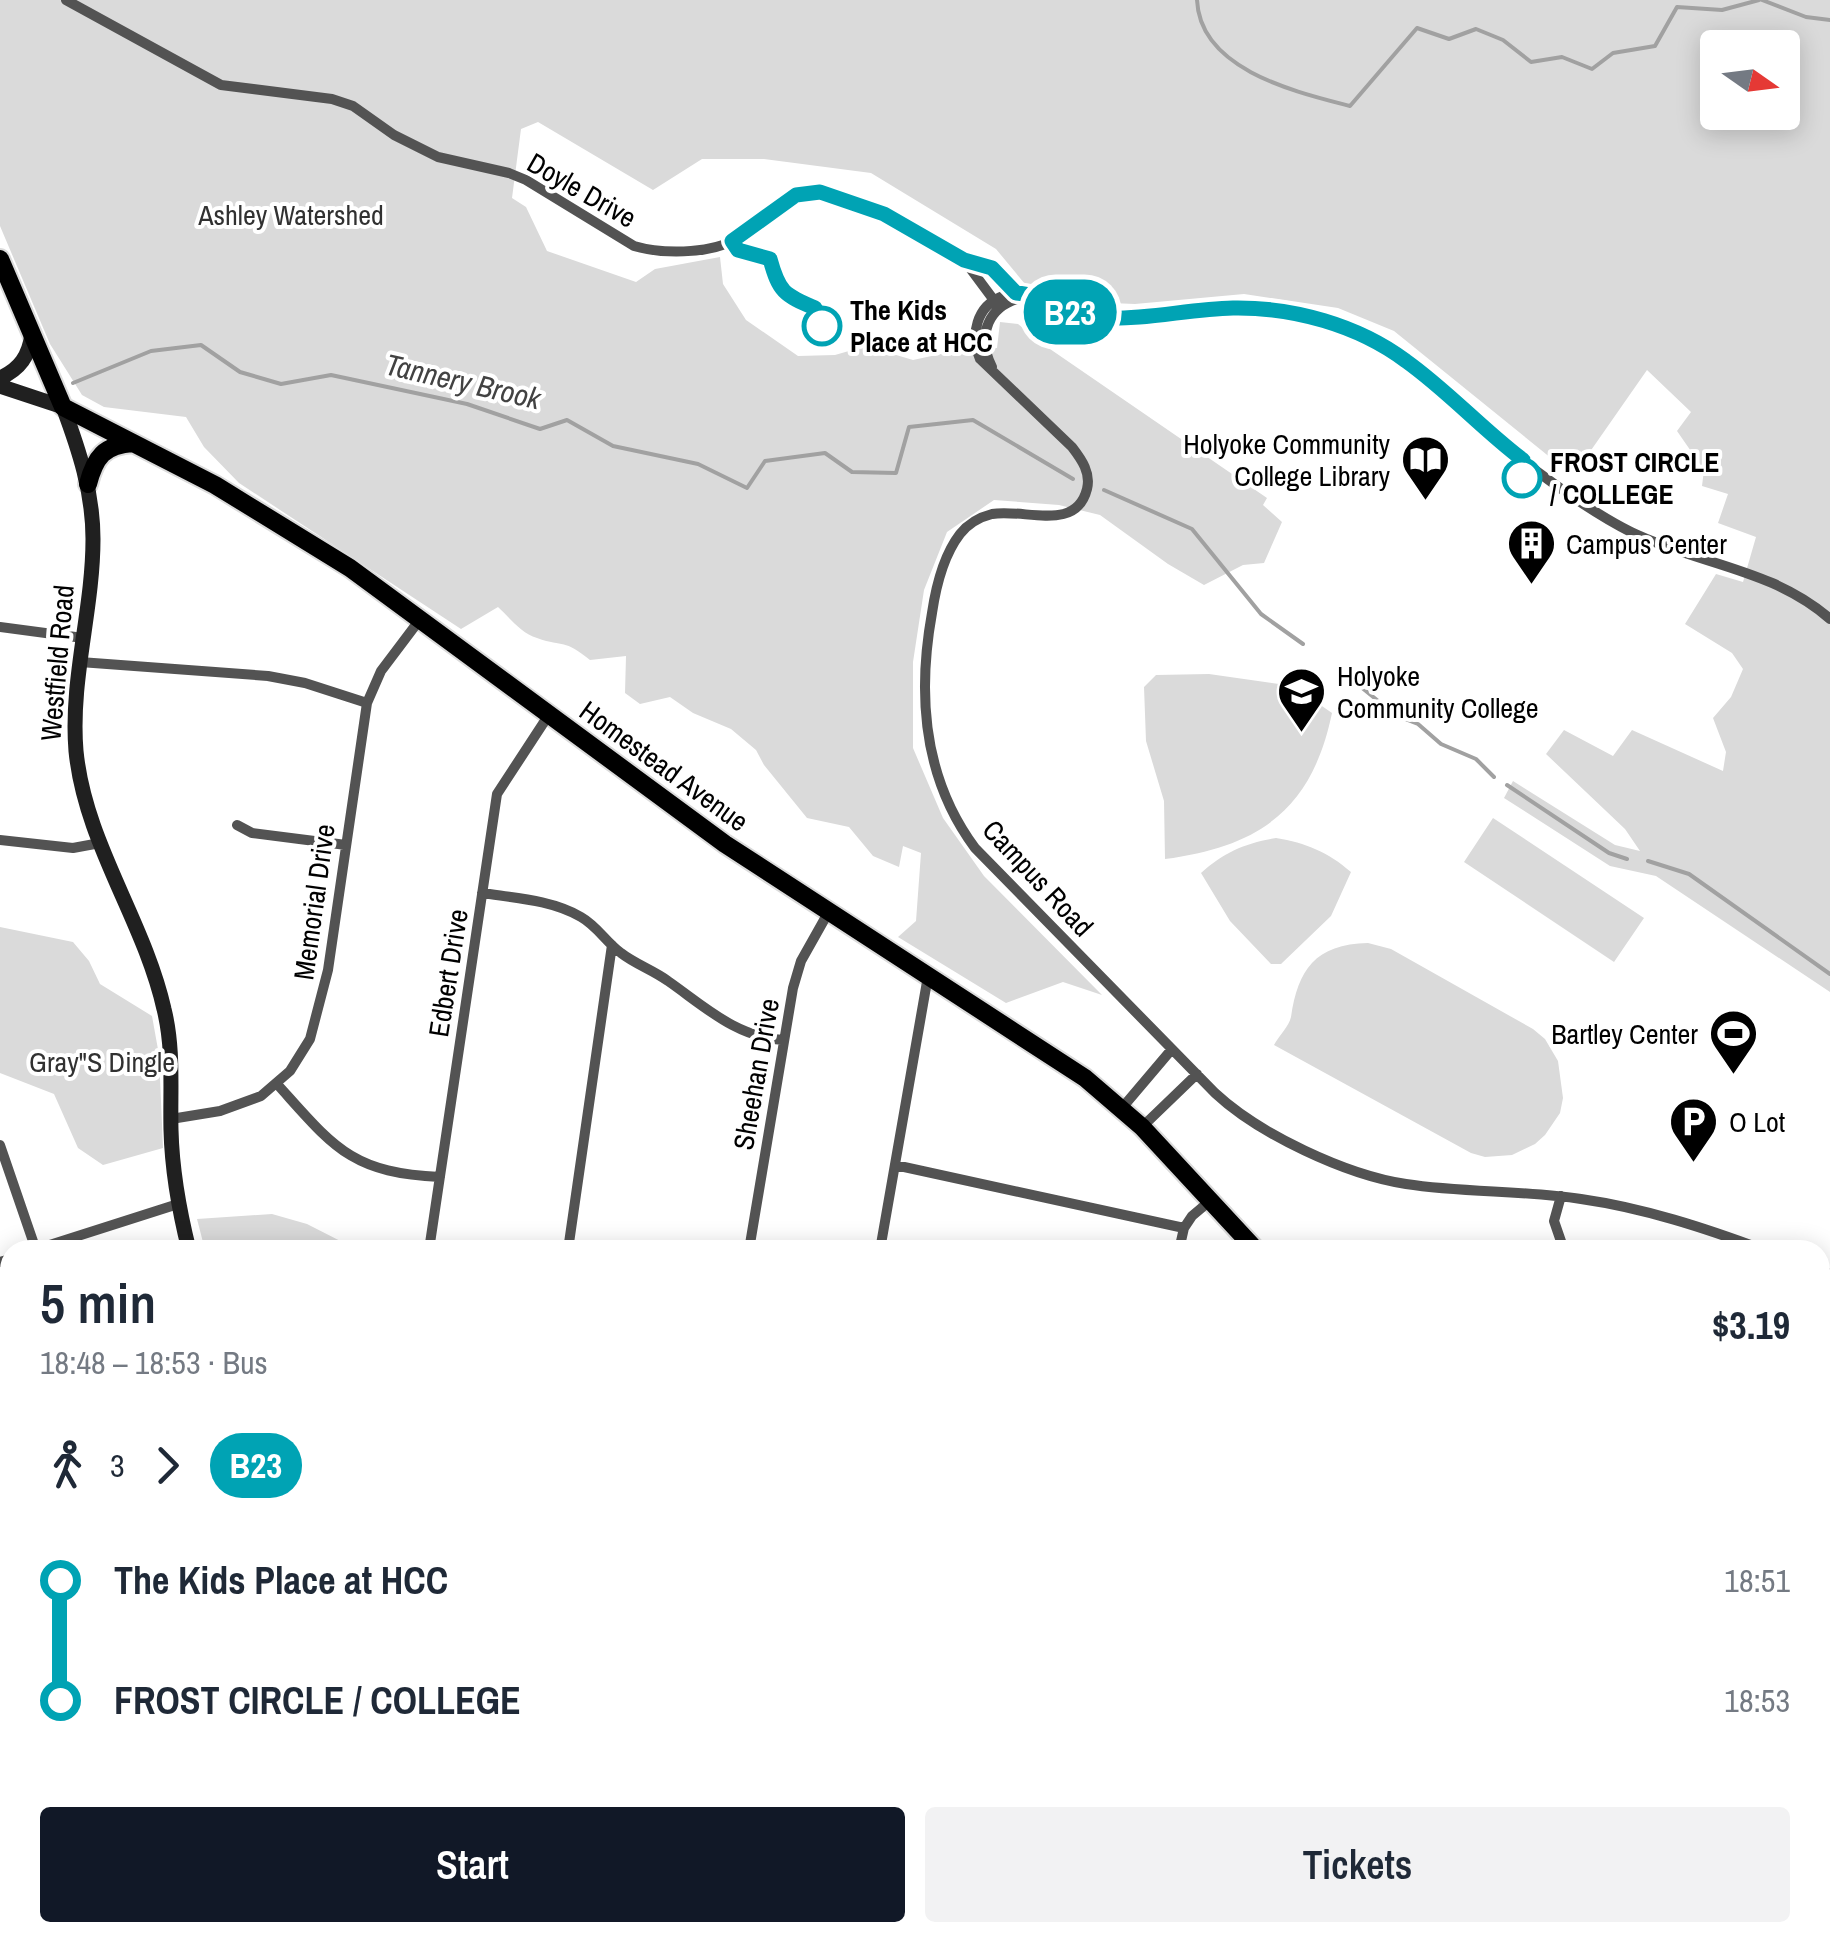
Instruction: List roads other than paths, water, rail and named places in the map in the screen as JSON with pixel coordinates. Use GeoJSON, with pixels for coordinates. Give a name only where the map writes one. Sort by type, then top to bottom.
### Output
{"type":"FeatureCollection","features":[{"type":"Feature","properties":{"kind":"main road","name":"Westfield Road"},"geometry":{"type":"LineString","coordinates":[[0,259],[63,406],[88,484],[93,542],[75,710],[76,753],[84,799],[160,991],[169,1036],[178,1204],[187,1240]]}},
{"type":"Feature","properties":{"kind":"main road"},"geometry":{"type":"LineString","coordinates":[[0,378],[24,360],[32,334]]}},
{"type":"Feature","properties":{"kind":"main road","name":"Homestead Avenue"},"geometry":{"type":"LineString","coordinates":[[0,386],[63,406],[216,485],[291,530],[420,618],[688,818],[828,913],[1062,1061],[1142,1127],[1247,1240]]}},
{"type":"Feature","properties":{"kind":"main road"},"geometry":{"type":"LineString","coordinates":[[88,484],[102,451],[113,444],[134,443]]}},
{"type":"Feature","properties":{"kind":"street","name":"Doyle Drive"},"geometry":{"type":"LineString","coordinates":[[66,0],[201,77],[234,88],[332,99],[353,106],[415,147],[438,157],[526,180],[612,234],[650,251],[714,247],[732,241],[796,195],[820,192],[884,214],[964,260],[992,268],[1016,296]]}},
{"type":"Feature","properties":{"kind":"street","name":"Doyle Drive"},"geometry":{"type":"LineString","coordinates":[[964,260],[996,304]]}},
{"type":"Feature","properties":{"kind":"street"},"geometry":{"type":"LineString","coordinates":[[996,304],[1030,295],[1068,312],[1096,318],[1254,309],[1317,320],[1360,334],[1406,360],[1506,446],[1600,514],[1653,542],[1774,583],[1830,620]]}},
{"type":"Feature","properties":{"kind":"street","name":"Campus Road"},"geometry":{"type":"LineString","coordinates":[[996,304],[984,346],[995,373],[1072,448],[1087,472],[1088,485],[1080,505],[1069,513],[987,515],[964,529],[954,543],[936,588],[926,652],[924,710],[946,803],[975,848],[1172,1050],[1247,1120],[1362,1173],[1422,1186],[1561,1196],[1674,1219],[1735,1240]]}},
{"type":"Feature","properties":{"kind":"street","name":"Memorial Drive"},"geometry":{"type":"LineString","coordinates":[[171,1120],[248,1102],[277,1084],[301,1056],[318,1020],[367,703],[381,671],[420,618]]}},
{"type":"Feature","properties":{"kind":"street"},"geometry":{"type":"LineString","coordinates":[[0,627],[83,638]]}},
{"type":"Feature","properties":{"kind":"street"},"geometry":{"type":"LineString","coordinates":[[80,662],[268,676],[367,703]]}},
{"type":"Feature","properties":{"kind":"street","name":"Edbert Drive"},"geometry":{"type":"LineString","coordinates":[[431,1240],[497,794],[548,716]]}},
{"type":"Feature","properties":{"kind":"street"},"geometry":{"type":"LineString","coordinates":[[237,826],[252,834],[346,845]]}},
{"type":"Feature","properties":{"kind":"street"},"geometry":{"type":"LineString","coordinates":[[0,840],[73,848],[100,842]]}},
{"type":"Feature","properties":{"kind":"street"},"geometry":{"type":"LineString","coordinates":[[482,893],[570,911],[718,1018],[755,1036],[784,1040]]}},
{"type":"Feature","properties":{"kind":"street","name":"Sheehan Drive"},"geometry":{"type":"LineString","coordinates":[[751,1240],[798,970],[828,913]]}},
{"type":"Feature","properties":{"kind":"street"},"geometry":{"type":"LineString","coordinates":[[569,1240],[612,945]]}},
{"type":"Feature","properties":{"kind":"street"},"geometry":{"type":"LineString","coordinates":[[882,1240],[928,975]]}},
{"type":"Feature","properties":{"kind":"street"},"geometry":{"type":"LineString","coordinates":[[1122,1108],[1172,1050]]}},
{"type":"Feature","properties":{"kind":"street"},"geometry":{"type":"LineString","coordinates":[[1142,1127],[1196,1074]]}},
{"type":"Feature","properties":{"kind":"street"},"geometry":{"type":"LineString","coordinates":[[277,1084],[321,1134],[346,1155],[384,1170],[440,1177]]}},
{"type":"Feature","properties":{"kind":"street"},"geometry":{"type":"LineString","coordinates":[[0,1145],[32,1240]]}},
{"type":"Feature","properties":{"kind":"street"},"geometry":{"type":"LineString","coordinates":[[895,1165],[1184,1228]]}},
{"type":"Feature","properties":{"kind":"street"},"geometry":{"type":"LineString","coordinates":[[1561,1196],[1554,1221],[1561,1240]]}},
{"type":"Feature","properties":{"kind":"street"},"geometry":{"type":"LineString","coordinates":[[1181,1240],[1192,1216],[1210,1200]]}},
{"type":"Feature","properties":{"kind":"street"},"geometry":{"type":"LineString","coordinates":[[66,1240],[178,1204]]}},
{"type":"Feature","properties":{"kind":"waterway"},"geometry":{"type":"LineString","coordinates":[[1197,0],[1202,24],[1232,61],[1279,85],[1350,106],[1417,28],[1449,39],[1476,29],[1503,40],[1531,62],[1562,57],[1592,69],[1613,53],[1655,46],[1677,7],[1722,10],[1759,0]]}},
{"type":"Feature","properties":{"kind":"waterway"},"geometry":{"type":"LineString","coordinates":[[1762,0],[1806,17],[1830,20]]}},
{"type":"Feature","properties":{"kind":"waterway","name":"Tannery Brook"},"geometry":{"type":"LineString","coordinates":[[73,383],[151,351],[201,345],[240,372],[281,384],[331,375],[467,404],[540,429],[567,420],[613,446],[698,464],[747,488],[765,461],[825,453],[852,472],[896,473],[909,427],[973,420],[1073,479]]}},
{"type":"Feature","properties":{"kind":"waterway","name":"Tannery Brook"},"geometry":{"type":"LineString","coordinates":[[1104,490],[1192,529],[1261,614],[1303,644]]}},
{"type":"Feature","properties":{"kind":"waterway","name":"Tannery Brook"},"geometry":{"type":"LineString","coordinates":[[1340,670],[1393,713]]}},
{"type":"Feature","properties":{"kind":"waterway","name":"Tannery Brook"},"geometry":{"type":"LineString","coordinates":[[1405,719],[1418,724],[1441,744],[1476,759],[1494,777]]}},
{"type":"Feature","properties":{"kind":"waterway","name":"Tannery Brook"},"geometry":{"type":"LineString","coordinates":[[1507,785],[1609,853],[1627,859]]}},
{"type":"Feature","properties":{"kind":"waterway","name":"Tannery Brook"},"geometry":{"type":"LineString","coordinates":[[1648,861],[1689,874],[1830,974]]}},
{"type":"Feature","properties":{"kind":"place","name":"The Kids Place at HCC"},"geometry":{"type":"Point","coordinates":[822,326]}},
{"type":"Feature","properties":{"kind":"place","name":"FROST CIRCLE / COLLEGE"},"geometry":{"type":"Point","coordinates":[1522,478]}},
{"type":"Feature","properties":{"kind":"place","name":"Holyoke Community College Library"},"geometry":{"type":"Point","coordinates":[1425,502]}},
{"type":"Feature","properties":{"kind":"place","name":"Campus Center"},"geometry":{"type":"Point","coordinates":[1531,586]}},
{"type":"Feature","properties":{"kind":"place","name":"Holyoke Community College"},"geometry":{"type":"Point","coordinates":[1302,734]}},
{"type":"Feature","properties":{"kind":"place","name":"Bartley Center"},"geometry":{"type":"Point","coordinates":[1733,1076]}},
{"type":"Feature","properties":{"kind":"place","name":"O Lot"},"geometry":{"type":"Point","coordinates":[1694,1164]}},
{"type":"Feature","properties":{"kind":"park label","name":"Ashley Watershed"},"geometry":{"type":"Point","coordinates":[291,215]}},
{"type":"Feature","properties":{"kind":"park label","name":"Gray\"S Dingle"},"geometry":{"type":"Point","coordinates":[102,1062]}}]}
